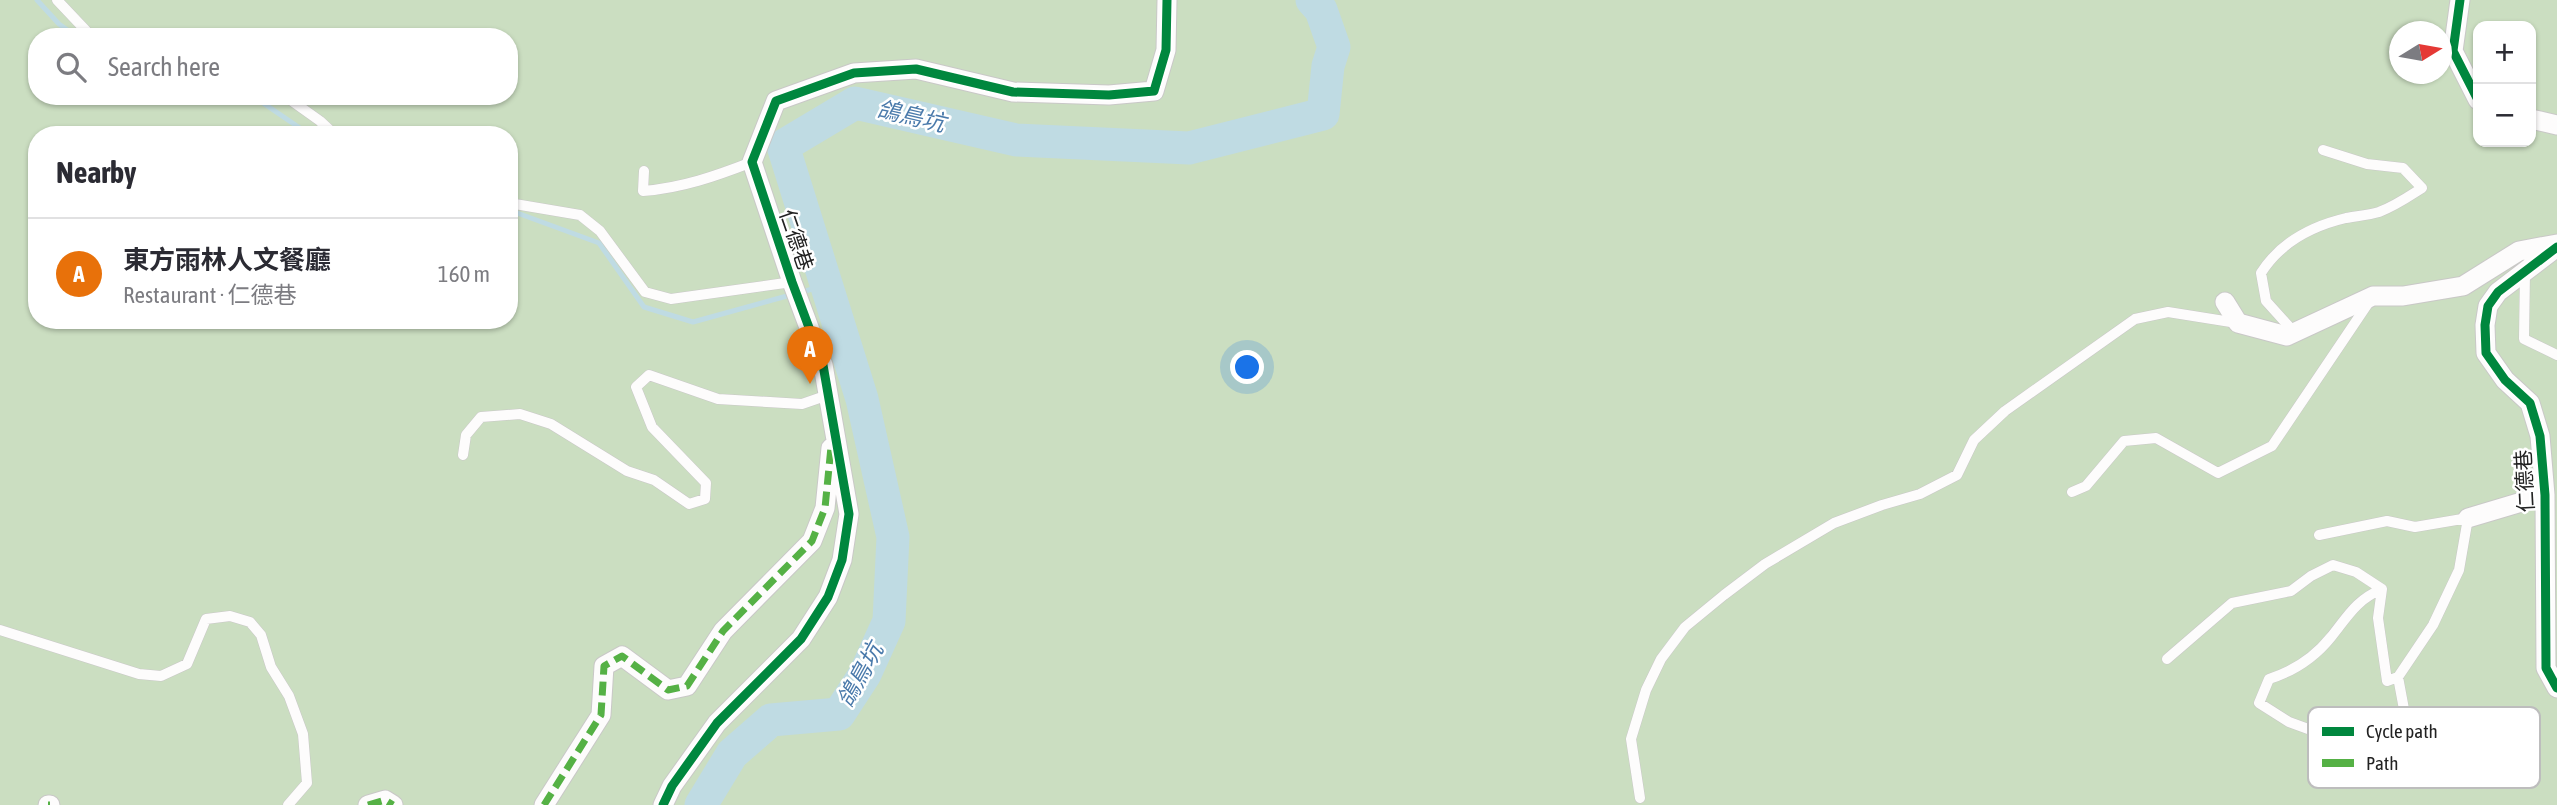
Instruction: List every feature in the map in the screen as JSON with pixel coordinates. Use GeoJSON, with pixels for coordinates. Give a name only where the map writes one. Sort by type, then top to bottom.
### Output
{"type":"FeatureCollection","features":[{"type":"Feature","properties":{"kind":"street"},"geometry":{"type":"LineString","coordinates":[[752,162],[776,101],[854,73],[916,69],[1013,92],[1109,95],[1154,91],[1166,50],[1167,0]]}},
{"type":"Feature","properties":{"kind":"street"},"geometry":{"type":"LineString","coordinates":[[2460,0],[2454,51],[2473,90]]}},
{"type":"Feature","properties":{"kind":"street"},"geometry":{"type":"LineString","coordinates":[[2536,120],[2557,125]]}},
{"type":"Feature","properties":{"kind":"street","name":"仁德巷"},"geometry":{"type":"LineString","coordinates":[[663,805],[672,786],[717,723],[801,639],[828,597],[842,560],[849,514],[823,365],[752,162]]}},
{"type":"Feature","properties":{"kind":"street"},"geometry":{"type":"LineString","coordinates":[[2525,272],[2557,245]]}},
{"type":"Feature","properties":{"kind":"street"},"geometry":{"type":"LineString","coordinates":[[2225,302],[2238,323],[2287,336],[2373,296],[2403,296],[2463,286],[2519,251],[2557,245]]}},
{"type":"Feature","properties":{"kind":"street","name":"仁德巷"},"geometry":{"type":"LineString","coordinates":[[2525,272],[2498,292],[2488,306],[2485,325],[2486,354],[2505,380],[2530,403],[2540,436],[2545,495],[2546,668],[2557,688]]}},
{"type":"Feature","properties":{"kind":"street","name":"仁德巷"},"geometry":{"type":"LineString","coordinates":[[544,805],[600,715],[604,666],[622,656],[668,690],[687,686],[723,631],[812,541],[825,508],[831,439],[830,404]]}},
{"type":"Feature","properties":{"kind":"street"},"geometry":{"type":"LineString","coordinates":[[2468,518],[2545,495]]}},
{"type":"Feature","properties":{"kind":"street"},"geometry":{"type":"LineString","coordinates":[[368,805],[385,800],[393,805]]}},
{"type":"Feature","properties":{"kind":"lane"},"geometry":{"type":"LineString","coordinates":[[57,0],[83,28]]}},
{"type":"Feature","properties":{"kind":"lane"},"geometry":{"type":"LineString","coordinates":[[298,105],[325,126]]}},
{"type":"Feature","properties":{"kind":"lane"},"geometry":{"type":"LineString","coordinates":[[2294,332],[2266,301],[2260,273],[2272,256],[2303,234],[2324,224],[2377,212],[2423,188],[2403,168],[2367,164],[2323,150]]}},
{"type":"Feature","properties":{"kind":"lane"},"geometry":{"type":"LineString","coordinates":[[644,171],[643,191],[706,180],[752,162]]}},
{"type":"Feature","properties":{"kind":"lane"},"geometry":{"type":"LineString","coordinates":[[518,205],[580,215],[600,231],[645,292],[671,299],[792,282]]}},
{"type":"Feature","properties":{"kind":"lane"},"geometry":{"type":"LineString","coordinates":[[2525,272],[2524,339],[2557,355]]}},
{"type":"Feature","properties":{"kind":"lane"},"geometry":{"type":"LineString","coordinates":[[2072,492],[2086,486],[2124,441],[2156,438],[2218,473],[2272,446],[2373,296]]}},
{"type":"Feature","properties":{"kind":"lane"},"geometry":{"type":"LineString","coordinates":[[1640,798],[1631,739],[1646,690],[1661,659],[1685,627],[1724,595],[1765,564],[1835,523],[1920,494],[1956,475],[1974,440],[2005,411],[2135,319],[2168,312],[2238,323]]}},
{"type":"Feature","properties":{"kind":"lane"},"geometry":{"type":"LineString","coordinates":[[463,455],[466,435],[481,417],[520,414],[551,424],[627,471],[654,480],[689,504],[705,499],[706,483],[652,427],[636,387],[649,375],[718,399],[830,404]]}},
{"type":"Feature","properties":{"kind":"lane"},"geometry":{"type":"LineString","coordinates":[[2319,535],[2387,521],[2415,527],[2468,518],[2459,570],[2433,625],[2398,677],[2388,681],[2378,618],[2382,589]]}},
{"type":"Feature","properties":{"kind":"lane"},"geometry":{"type":"LineString","coordinates":[[2167,659],[2232,603],[2291,591],[2311,576],[2333,565],[2356,572],[2382,589]]}},
{"type":"Feature","properties":{"kind":"lane"},"geometry":{"type":"LineString","coordinates":[[2308,729],[2289,722],[2259,703],[2269,679],[2290,673],[2315,653],[2366,596],[2382,589]]}},
{"type":"Feature","properties":{"kind":"lane"},"geometry":{"type":"LineString","coordinates":[[0,630],[139,674],[161,676],[187,664],[206,619],[230,616],[250,622],[261,635],[271,667],[289,696],[303,734],[307,783],[288,805]]}},
{"type":"Feature","properties":{"kind":"lane"},"geometry":{"type":"LineString","coordinates":[[2398,677],[2404,707]]}},
{"type":"Feature","properties":{"kind":"green space"},"geometry":{"type":"Polygon","coordinates":[[[0,0],[2557,0],[2557,805],[0,805],[0,0]]]}},
{"type":"Feature","properties":{"kind":"waterway"},"geometry":{"type":"LineString","coordinates":[[37,0],[65,28]]}},
{"type":"Feature","properties":{"kind":"waterway","name":"鴿鳥坑"},"geometry":{"type":"LineString","coordinates":[[701,805],[732,754],[771,720],[839,714],[865,674],[889,621],[893,537],[862,399],[783,146],[855,103],[1016,140],[1189,148],[1323,114],[1328,66],[1334,47],[1321,10],[1312,0]]}},
{"type":"Feature","properties":{"kind":"waterway"},"geometry":{"type":"LineString","coordinates":[[266,105],[297,126]]}},
{"type":"Feature","properties":{"kind":"waterway"},"geometry":{"type":"LineString","coordinates":[[518,213],[599,243],[644,307],[693,322],[827,285]]}},
{"type":"Feature","properties":{"kind":"marked path"},"geometry":{"type":"LineString","coordinates":[[544,805],[601,715],[604,666],[622,656],[668,690],[687,686],[723,631],[812,541],[825,508],[831,447]]}},
{"type":"Feature","properties":{"kind":"marked path"},"geometry":{"type":"LineString","coordinates":[[368,805],[385,800],[393,805]]}},
{"type":"Feature","properties":{"kind":"cycle path"},"geometry":{"type":"LineString","coordinates":[[663,805],[672,786],[717,723],[801,639],[828,597],[842,560],[849,514],[823,365],[752,162],[776,101],[854,73],[916,69],[1013,92],[1109,95],[1154,91],[1166,50],[1167,0]]}},
{"type":"Feature","properties":{"kind":"cycle path"},"geometry":{"type":"LineString","coordinates":[[2460,0],[2453,51],[2473,90]]}},
{"type":"Feature","properties":{"kind":"cycle path"},"geometry":{"type":"LineString","coordinates":[[2557,247],[2498,292],[2488,306],[2485,325],[2486,353],[2505,380],[2530,403],[2540,436],[2545,495],[2546,668],[2557,688]]}},
{"type":"Feature","properties":{"kind":"place","name":"東方雨林人文餐廳"},"geometry":{"type":"Point","coordinates":[810,384]}}]}
